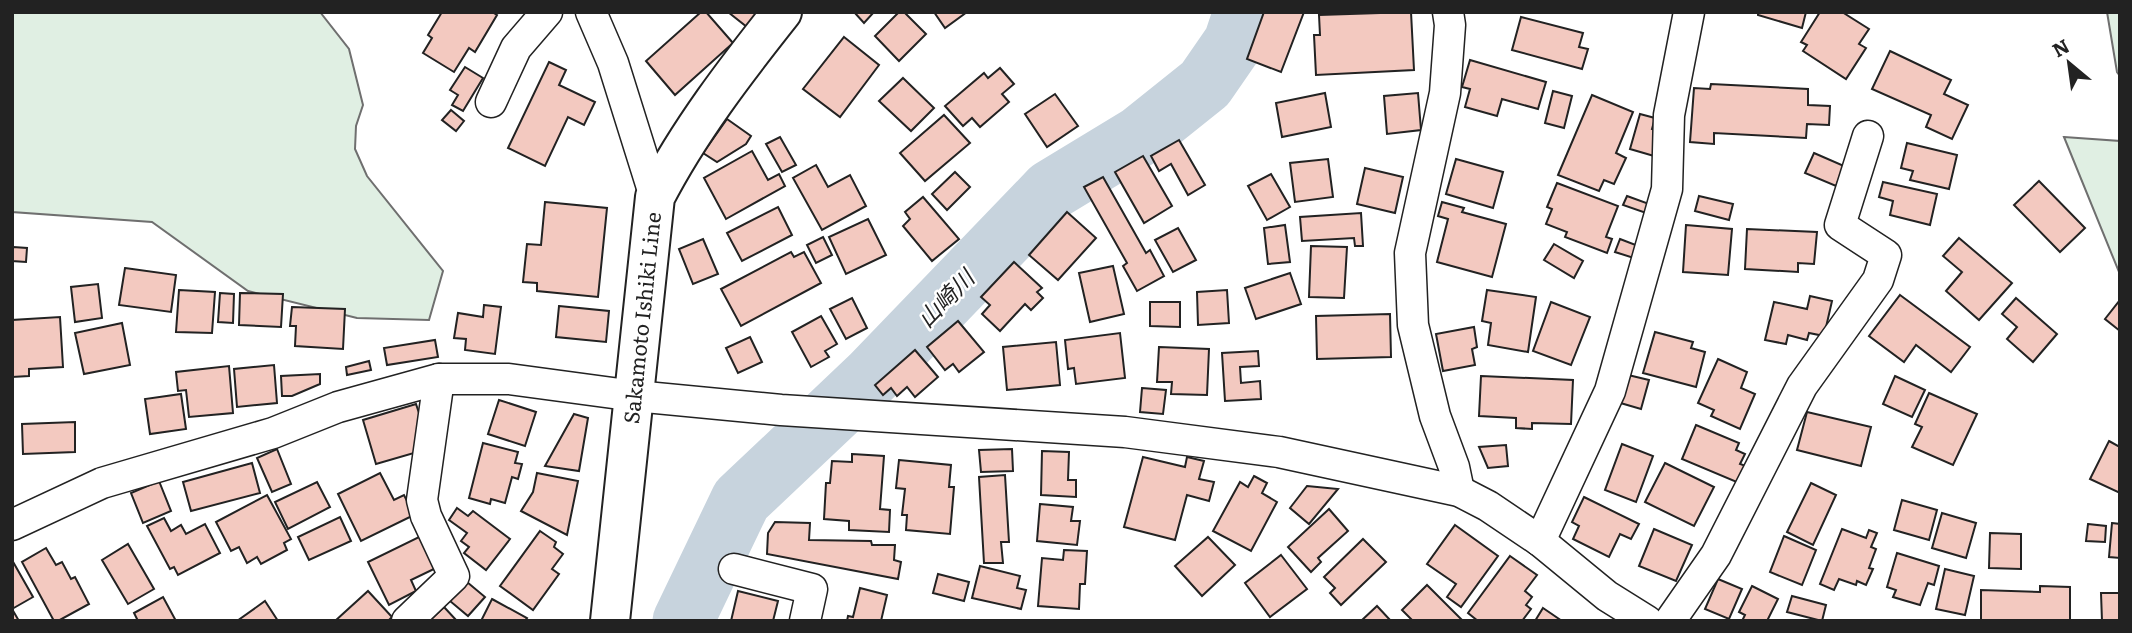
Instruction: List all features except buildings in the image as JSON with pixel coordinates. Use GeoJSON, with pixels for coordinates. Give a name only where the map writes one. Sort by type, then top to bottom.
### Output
{"type":"FeatureCollection","features":[{"type":"Feature","properties":{"kind":"main road","name":"Sakamoto Ishiki Line"},"geometry":{"type":"LineString","coordinates":[[610,621],[655,197],[676,157],[745,59],[782,12]]}},
{"type":"Feature","properties":{"kind":"street"},"geometry":{"type":"LineString","coordinates":[[491,102],[516,48],[547,12]]}},
{"type":"Feature","properties":{"kind":"street"},"geometry":{"type":"LineString","coordinates":[[591,12],[613,63],[655,197]]}},
{"type":"Feature","properties":{"kind":"street"},"geometry":{"type":"LineString","coordinates":[[1448,12],[1450,25],[1445,93],[1410,253],[1413,325],[1435,416],[1454,467],[1458,491]]}},
{"type":"Feature","properties":{"kind":"street"},"geometry":{"type":"LineString","coordinates":[[1540,541],[1610,391],[1626,337],[1667,189],[1669,115],[1689,12]]}},
{"type":"Feature","properties":{"kind":"street"},"geometry":{"type":"LineString","coordinates":[[1670,621],[1716,555],[1802,386],[1878,280],[1886,255],[1840,225],[1868,136]]}},
{"type":"Feature","properties":{"kind":"street"},"geometry":{"type":"LineString","coordinates":[[12,525],[102,483],[273,433],[338,407],[439,379],[509,379],[635,396],[782,410],[1125,432],[1279,452],[1458,491],[1488,506],[1540,541],[1607,596],[1647,621]]}},
{"type":"Feature","properties":{"kind":"street"},"geometry":{"type":"LineString","coordinates":[[407,621],[454,576],[426,516],[422,500],[439,379]]}},
{"type":"Feature","properties":{"kind":"street"},"geometry":{"type":"LineString","coordinates":[[734,569],[812,589],[805,621]]}},
{"type":"Feature","properties":{"kind":"green space"},"geometry":{"type":"Polygon","coordinates":[[[12,12],[320,12],[349,49],[363,105],[356,126],[355,149],[367,176],[443,271],[429,320],[357,318],[248,291],[152,222],[12,212],[12,12]]]}},
{"type":"Feature","properties":{"kind":"green space"},"geometry":{"type":"Polygon","coordinates":[[[2107,12],[2120,12],[2120,76],[2117,72],[2107,12]]]}},
{"type":"Feature","properties":{"kind":"green space"},"geometry":{"type":"Polygon","coordinates":[[[2064,137],[2120,141],[2120,273],[2119,272],[2064,137]]]}},
{"type":"Feature","properties":{"kind":"waterway","name":"山崎川"},"geometry":{"type":"LineString","coordinates":[[683,621],[741,500],[872,376],[1051,190],[1140,136],[1205,84],[1234,42],[1244,12]]}}]}
